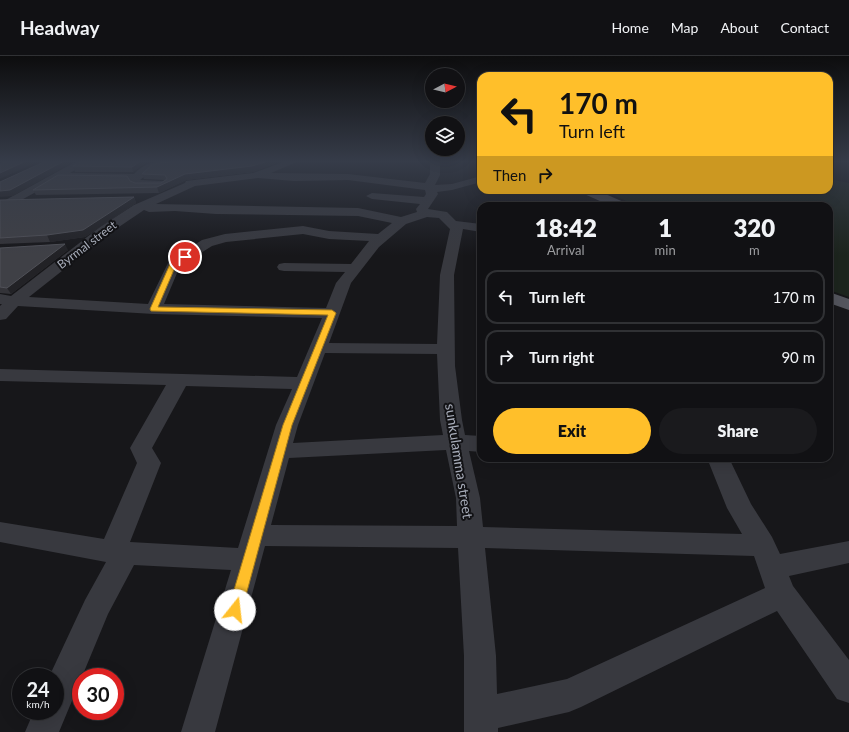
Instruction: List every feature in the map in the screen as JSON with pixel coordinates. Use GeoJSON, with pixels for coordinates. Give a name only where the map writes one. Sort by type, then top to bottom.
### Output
{"type":"FeatureCollection","features":[{"type":"Feature","properties":{"kind":"main road"},"geometry":{"type":"LineString","coordinates":[[594,194],[612,202]]}},
{"type":"Feature","properties":{"kind":"main road"},"geometry":{"type":"LineString","coordinates":[[833,300],[849,306]]}},
{"type":"Feature","properties":{"kind":"street"},"geometry":{"type":"LineString","coordinates":[[0,208],[27,193]]}},
{"type":"Feature","properties":{"kind":"street","name":"Byrmal street"},"geometry":{"type":"LineString","coordinates":[[0,315],[7,300],[89,242],[136,203],[166,197],[174,193]]}},
{"type":"Feature","properties":{"kind":"street"},"geometry":{"type":"LineString","coordinates":[[176,207],[185,193]]}},
{"type":"Feature","properties":{"kind":"street"},"geometry":{"type":"LineString","coordinates":[[407,193],[428,198],[452,224],[477,227]]}},
{"type":"Feature","properties":{"kind":"street"},"geometry":{"type":"LineString","coordinates":[[428,198],[429,193]]}},
{"type":"Feature","properties":{"kind":"street"},"geometry":{"type":"LineString","coordinates":[[198,732],[253,548],[287,425],[344,283],[374,244],[428,198],[440,193]]}},
{"type":"Feature","properties":{"kind":"street"},"geometry":{"type":"LineString","coordinates":[[372,196],[428,198]]}},
{"type":"Feature","properties":{"kind":"street"},"geometry":{"type":"LineString","coordinates":[[0,201],[38,200]]}},
{"type":"Feature","properties":{"kind":"street"},"geometry":{"type":"LineString","coordinates":[[136,203],[216,210],[358,212],[402,221]]}},
{"type":"Feature","properties":{"kind":"street"},"geometry":{"type":"LineString","coordinates":[[303,230],[310,211]]}},
{"type":"Feature","properties":{"kind":"street","name":"sunkulamma street"},"geometry":{"type":"LineString","coordinates":[[452,224],[457,228],[447,276],[446,349],[451,420],[468,498],[480,656],[481,723]]}},
{"type":"Feature","properties":{"kind":"street"},"geometry":{"type":"LineString","coordinates":[[154,309],[174,264],[207,243],[225,238],[303,230],[329,236],[381,238]]}},
{"type":"Feature","properties":{"kind":"street"},"geometry":{"type":"LineString","coordinates":[[63,246],[89,242]]}},
{"type":"Feature","properties":{"kind":"street"},"geometry":{"type":"LineString","coordinates":[[284,267],[356,268]]}},
{"type":"Feature","properties":{"kind":"street"},"geometry":{"type":"LineString","coordinates":[[7,300],[154,309],[332,313]]}},
{"type":"Feature","properties":{"kind":"street"},"geometry":{"type":"LineString","coordinates":[[318,348],[446,349]]}},
{"type":"Feature","properties":{"kind":"street"},"geometry":{"type":"LineString","coordinates":[[0,375],[304,383]]}},
{"type":"Feature","properties":{"kind":"street"},"geometry":{"type":"LineString","coordinates":[[64,682],[119,553],[149,463],[141,448],[180,380]]}},
{"type":"Feature","properties":{"kind":"street"},"geometry":{"type":"LineString","coordinates":[[280,451],[456,442],[477,444]]}},
{"type":"Feature","properties":{"kind":"street"},"geometry":{"type":"LineString","coordinates":[[720,462],[740,508],[773,569],[849,687]]}},
{"type":"Feature","properties":{"kind":"street"},"geometry":{"type":"LineString","coordinates":[[0,532],[119,553],[470,537],[773,569],[849,552]]}},
{"type":"Feature","properties":{"kind":"street"},"geometry":{"type":"LineString","coordinates":[[481,723],[569,695],[773,569]]}},
{"type":"Feature","properties":{"kind":"street"},"geometry":{"type":"LineString","coordinates":[[42,732],[47,720]]}},
{"type":"Feature","properties":{"kind":"shaded area"},"geometry":{"type":"Polygon","coordinates":[[[833,193],[849,193],[849,297],[833,291],[833,202],[628,202],[611,194],[833,194],[833,193]]]}},
{"type":"Feature","properties":{"kind":"building"},"geometry":{"type":"Polygon","coordinates":[[[134,197],[83,230],[47,235],[0,238],[0,200],[134,197]]]}},
{"type":"Feature","properties":{"kind":"building"},"geometry":{"type":"Polygon","coordinates":[[[65,244],[7,288],[0,287],[0,248],[65,244]]]}},
{"type":"Feature","properties":{"kind":"route"},"geometry":{"type":"LineString","coordinates":[[185,257],[174,264],[154,309],[332,313],[287,425],[235,610]]}}]}
